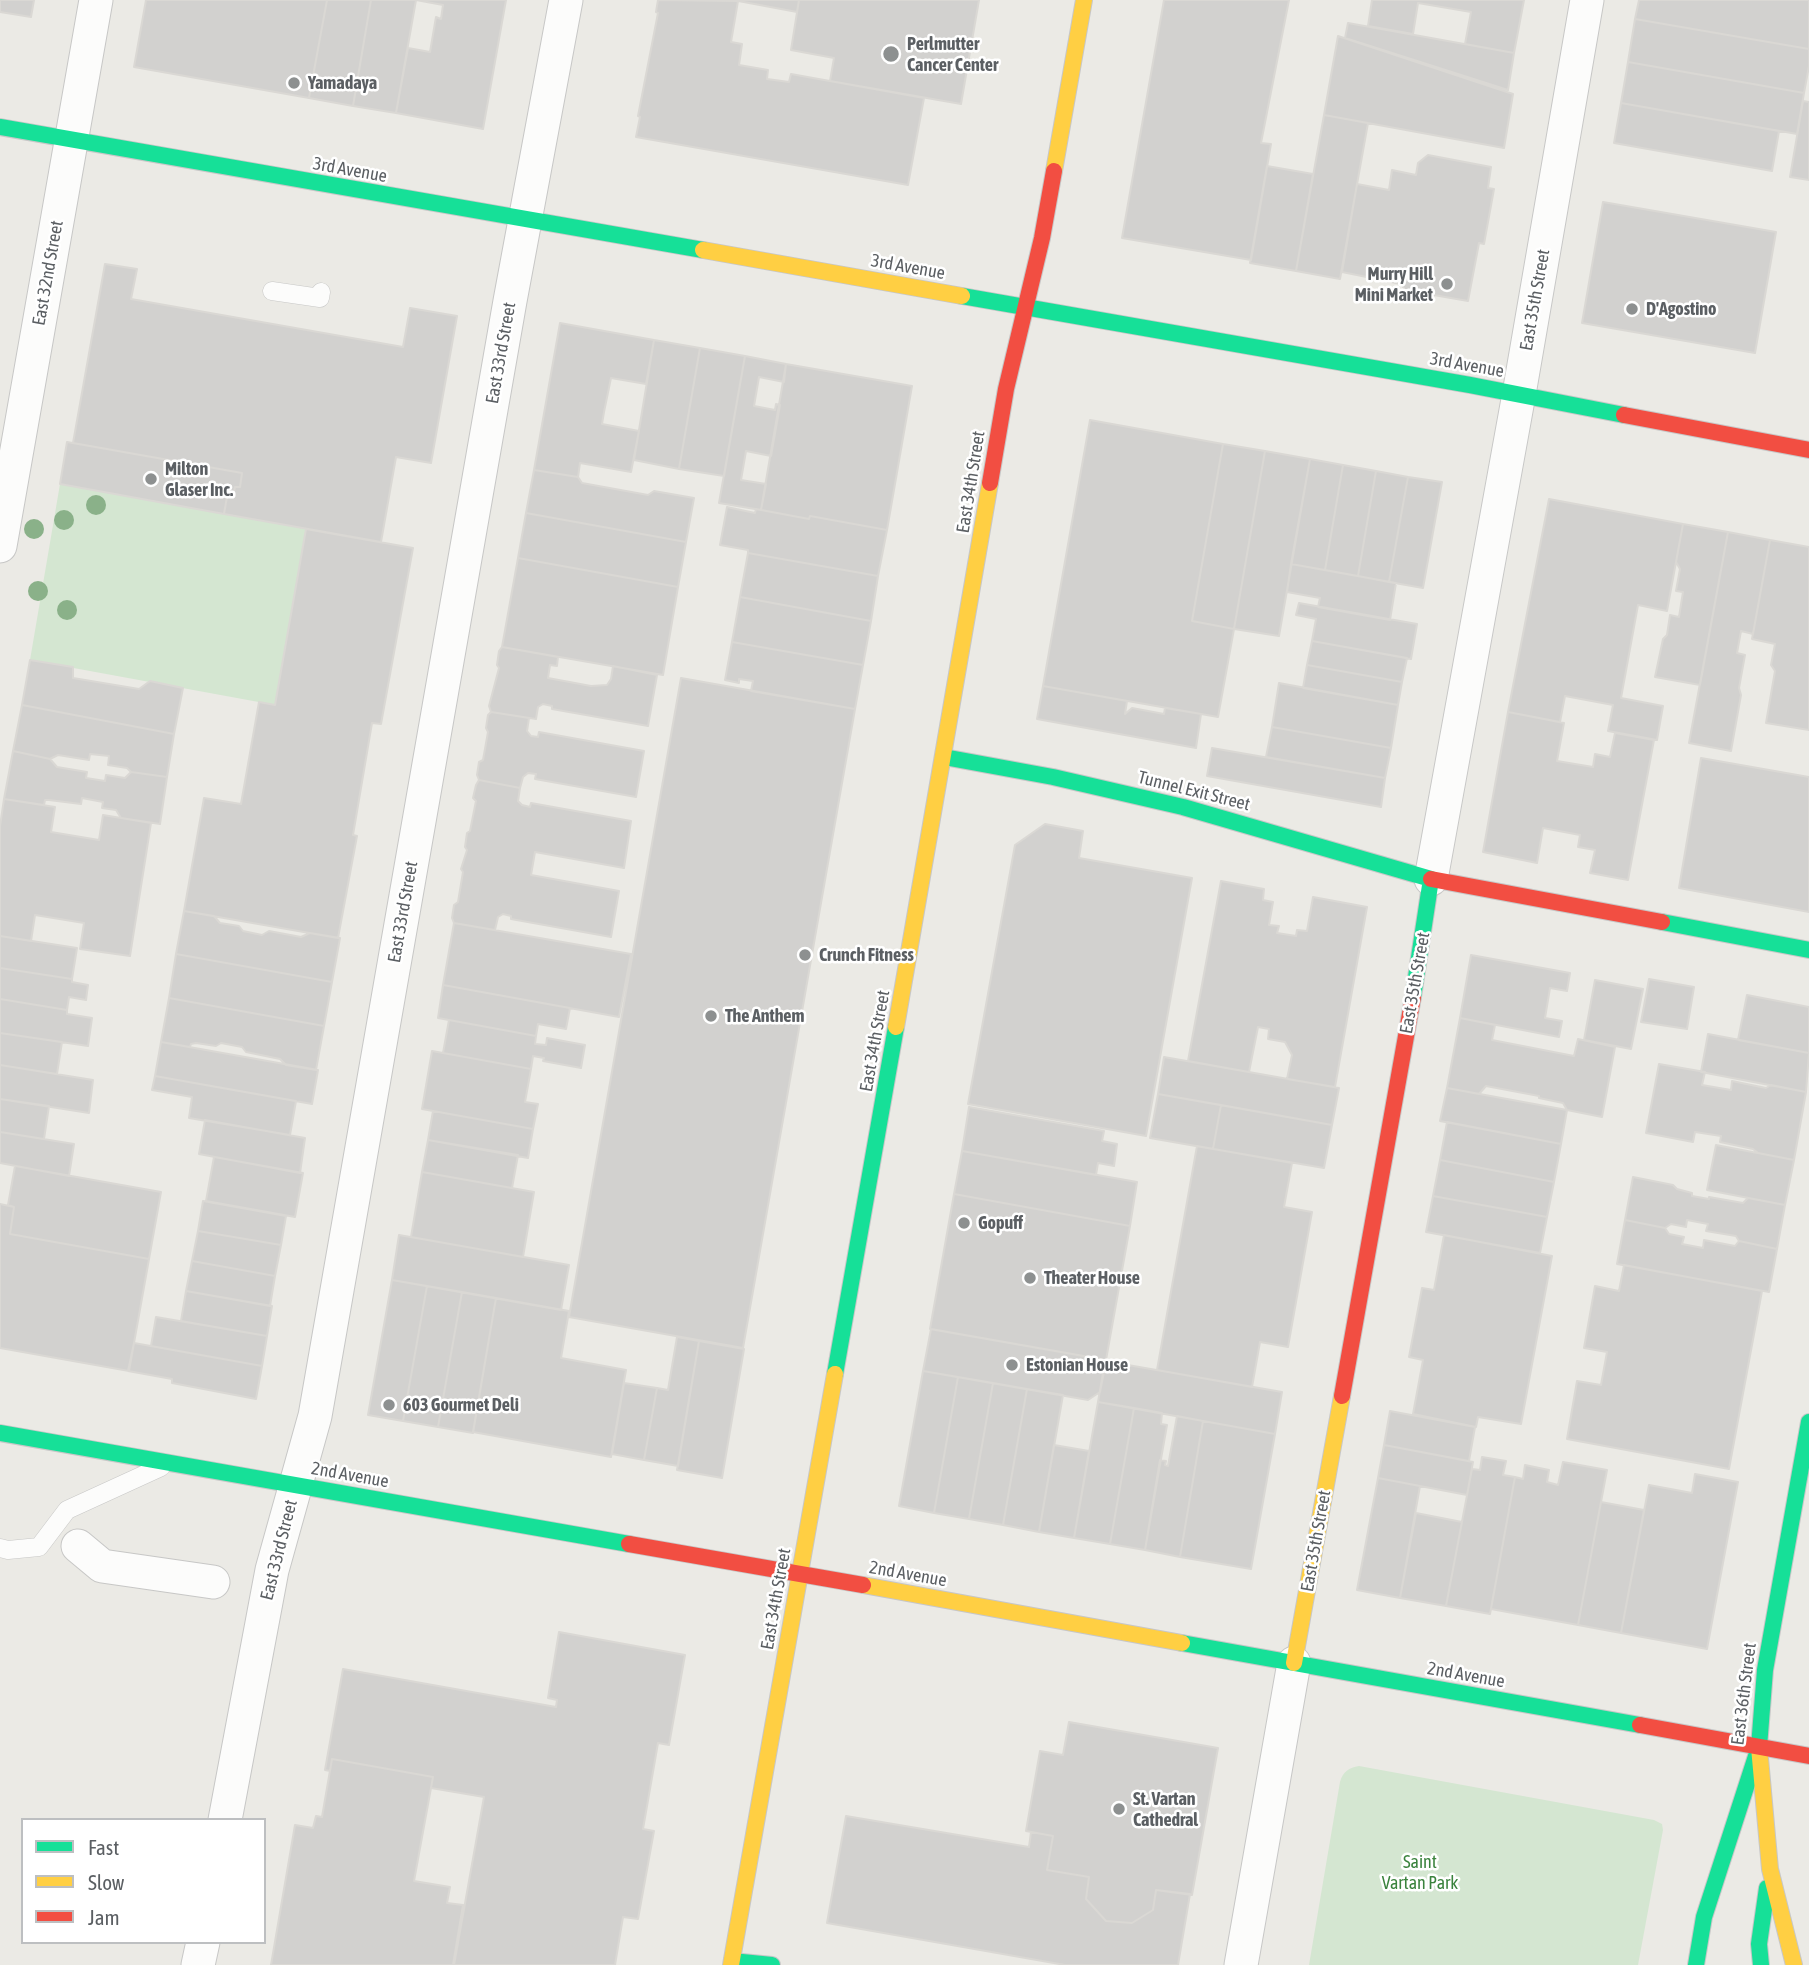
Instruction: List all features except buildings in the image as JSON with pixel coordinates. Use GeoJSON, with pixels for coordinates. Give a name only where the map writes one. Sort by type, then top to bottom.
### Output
{"type":"FeatureCollection","features":[{"type":"Feature","properties":{"kind":"main road","name":"East 34th Street"},"geometry":{"type":"LineString","coordinates":[[732,1963],[944,757],[1006,388],[1042,238],[1084,0]]}},
{"type":"Feature","properties":{"kind":"main road","name":"3rd Avenue"},"geometry":{"type":"LineString","coordinates":[[0,127],[1519,394],[1809,450]]}},
{"type":"Feature","properties":{"kind":"main road","name":"Tunnel Exit Street"},"geometry":{"type":"LineString","coordinates":[[944,757],[1081,783],[1183,807],[1431,879],[1809,950]]}},
{"type":"Feature","properties":{"kind":"main road","name":"East 35th Street"},"geometry":{"type":"LineString","coordinates":[[1294,1663],[1424,934],[1431,879]]}},
{"type":"Feature","properties":{"kind":"main road","name":"East 36th Street"},"geometry":{"type":"LineString","coordinates":[[1696,1965],[1704,1917],[1759,1747],[1765,1670],[1809,1423]]}},
{"type":"Feature","properties":{"kind":"main road","name":"2nd Avenue"},"geometry":{"type":"LineString","coordinates":[[0,1433],[1809,1756]]}},
{"type":"Feature","properties":{"kind":"main road"},"geometry":{"type":"LineString","coordinates":[[1759,1747],[1770,1869],[1794,1965]]}},
{"type":"Feature","properties":{"kind":"main road"},"geometry":{"type":"LineString","coordinates":[[1761,1965],[1759,1944],[1770,1869]]}},
{"type":"Feature","properties":{"kind":"main road"},"geometry":{"type":"LineString","coordinates":[[732,1963],[772,1965]]}},
{"type":"Feature","properties":{"kind":"street","name":"East 32nd Street"},"geometry":{"type":"LineString","coordinates":[[0,545],[96,0]]}},
{"type":"Feature","properties":{"kind":"street","name":"East 33rd Street"},"geometry":{"type":"LineString","coordinates":[[225,1818],[272,1570],[315,1416],[566,0]]}},
{"type":"Feature","properties":{"kind":"street","name":"East 35th Street"},"geometry":{"type":"LineString","coordinates":[[1431,879],[1587,0]]}},
{"type":"Feature","properties":{"kind":"street"},"geometry":{"type":"LineString","coordinates":[[78,1546],[102,1566],[213,1582]]}},
{"type":"Feature","properties":{"kind":"street","name":"East 35th Street"},"geometry":{"type":"LineString","coordinates":[[1241,1965],[1294,1663]]}},
{"type":"Feature","properties":{"kind":"street"},"geometry":{"type":"LineString","coordinates":[[198,1965],[203,1944]]}},
{"type":"Feature","properties":{"kind":"lane"},"geometry":{"type":"LineString","coordinates":[[272,291],[320,299],[321,292]]}},
{"type":"Feature","properties":{"kind":"lane"},"geometry":{"type":"LineString","coordinates":[[0,1548],[8,1550],[39,1547],[67,1510],[169,1463]]}},
{"type":"Feature","properties":{"kind":"green space"},"geometry":{"type":"Polygon","coordinates":[[[60,484],[306,529],[275,705],[30,660],[60,484]]]}},
{"type":"Feature","properties":{"kind":"green space","name":"Saint Vartan Park"},"geometry":{"type":"Polygon","coordinates":[[[1359,1766],[1654,1820],[1662,1824],[1638,1965],[1309,1965],[1340,1782],[1347,1771],[1359,1766]]]}},
{"type":"Feature","properties":{"kind":"traffic: fast"},"geometry":{"type":"LineString","coordinates":[[0,127],[703,250]]}},
{"type":"Feature","properties":{"kind":"traffic: fast"},"geometry":{"type":"LineString","coordinates":[[962,296],[1470,385],[1624,415]]}},
{"type":"Feature","properties":{"kind":"traffic: fast"},"geometry":{"type":"LineString","coordinates":[[944,757],[1053,777],[1183,807],[1431,879]]}},
{"type":"Feature","properties":{"kind":"traffic: fast"},"geometry":{"type":"LineString","coordinates":[[1413,997],[1431,879]]}},
{"type":"Feature","properties":{"kind":"traffic: fast"},"geometry":{"type":"LineString","coordinates":[[1662,922],[1809,950]]}},
{"type":"Feature","properties":{"kind":"traffic: fast"},"geometry":{"type":"LineString","coordinates":[[835,1374],[896,1027]]}},
{"type":"Feature","properties":{"kind":"traffic: fast"},"geometry":{"type":"LineString","coordinates":[[1696,1965],[1704,1917],[1759,1747],[1765,1670],[1809,1422]]}},
{"type":"Feature","properties":{"kind":"traffic: fast"},"geometry":{"type":"LineString","coordinates":[[0,1433],[629,1544]]}},
{"type":"Feature","properties":{"kind":"traffic: fast"},"geometry":{"type":"LineString","coordinates":[[1182,1643],[1640,1725]]}},
{"type":"Feature","properties":{"kind":"traffic: fast"},"geometry":{"type":"LineString","coordinates":[[1761,1965],[1759,1944],[1767,1888]]}},
{"type":"Feature","properties":{"kind":"traffic: fast"},"geometry":{"type":"LineString","coordinates":[[732,1961],[772,1965]]}},
{"type":"Feature","properties":{"kind":"traffic: slow"},"geometry":{"type":"LineString","coordinates":[[1054,171],[1084,0]]}},
{"type":"Feature","properties":{"kind":"traffic: slow"},"geometry":{"type":"LineString","coordinates":[[703,250],[962,296]]}},
{"type":"Feature","properties":{"kind":"traffic: slow"},"geometry":{"type":"LineString","coordinates":[[896,1027],[990,483]]}},
{"type":"Feature","properties":{"kind":"traffic: slow"},"geometry":{"type":"LineString","coordinates":[[731,1965],[835,1374]]}},
{"type":"Feature","properties":{"kind":"traffic: slow"},"geometry":{"type":"LineString","coordinates":[[1294,1663],[1342,1396]]}},
{"type":"Feature","properties":{"kind":"traffic: slow"},"geometry":{"type":"LineString","coordinates":[[863,1585],[1182,1643]]}},
{"type":"Feature","properties":{"kind":"traffic: slow"},"geometry":{"type":"LineString","coordinates":[[1759,1747],[1770,1869],[1794,1965]]}},
{"type":"Feature","properties":{"kind":"traffic: jam"},"geometry":{"type":"LineString","coordinates":[[990,483],[1006,389],[1042,238],[1054,171]]}},
{"type":"Feature","properties":{"kind":"traffic: jam"},"geometry":{"type":"LineString","coordinates":[[1624,415],[1809,450]]}},
{"type":"Feature","properties":{"kind":"traffic: jam"},"geometry":{"type":"LineString","coordinates":[[1431,879],[1662,922]]}},
{"type":"Feature","properties":{"kind":"traffic: jam"},"geometry":{"type":"LineString","coordinates":[[1342,1396],[1413,997]]}},
{"type":"Feature","properties":{"kind":"traffic: jam"},"geometry":{"type":"LineString","coordinates":[[629,1544],[863,1585]]}},
{"type":"Feature","properties":{"kind":"traffic: jam"},"geometry":{"type":"LineString","coordinates":[[1640,1725],[1809,1756]]}},
{"type":"Feature","properties":{"kind":"place","name":"Perlmutter Cancer Center"},"geometry":{"type":"Point","coordinates":[891,54]}},
{"type":"Feature","properties":{"kind":"place","name":"Yamadaya"},"geometry":{"type":"Point","coordinates":[294,83]}},
{"type":"Feature","properties":{"kind":"place","name":"Murry Hill Mini Market"},"geometry":{"type":"Point","coordinates":[1447,284]}},
{"type":"Feature","properties":{"kind":"place","name":"D'Agostino"},"geometry":{"type":"Point","coordinates":[1632,309]}},
{"type":"Feature","properties":{"kind":"place","name":"Milton Glaser Inc."},"geometry":{"type":"Point","coordinates":[151,479]}},
{"type":"Feature","properties":{"kind":"place","name":"Crunch Fitness"},"geometry":{"type":"Point","coordinates":[805,955]}},
{"type":"Feature","properties":{"kind":"place","name":"The Anthem"},"geometry":{"type":"Point","coordinates":[711,1016]}},
{"type":"Feature","properties":{"kind":"place","name":"Gopuff"},"geometry":{"type":"Point","coordinates":[964,1223]}},
{"type":"Feature","properties":{"kind":"place","name":"Theater House"},"geometry":{"type":"Point","coordinates":[1030,1278]}},
{"type":"Feature","properties":{"kind":"place","name":"Estonian House"},"geometry":{"type":"Point","coordinates":[1012,1365]}},
{"type":"Feature","properties":{"kind":"place","name":"603 Gourmet Deli"},"geometry":{"type":"Point","coordinates":[389,1405]}},
{"type":"Feature","properties":{"kind":"place","name":"St. Vartan Cathedral"},"geometry":{"type":"Point","coordinates":[1119,1809]}}]}
